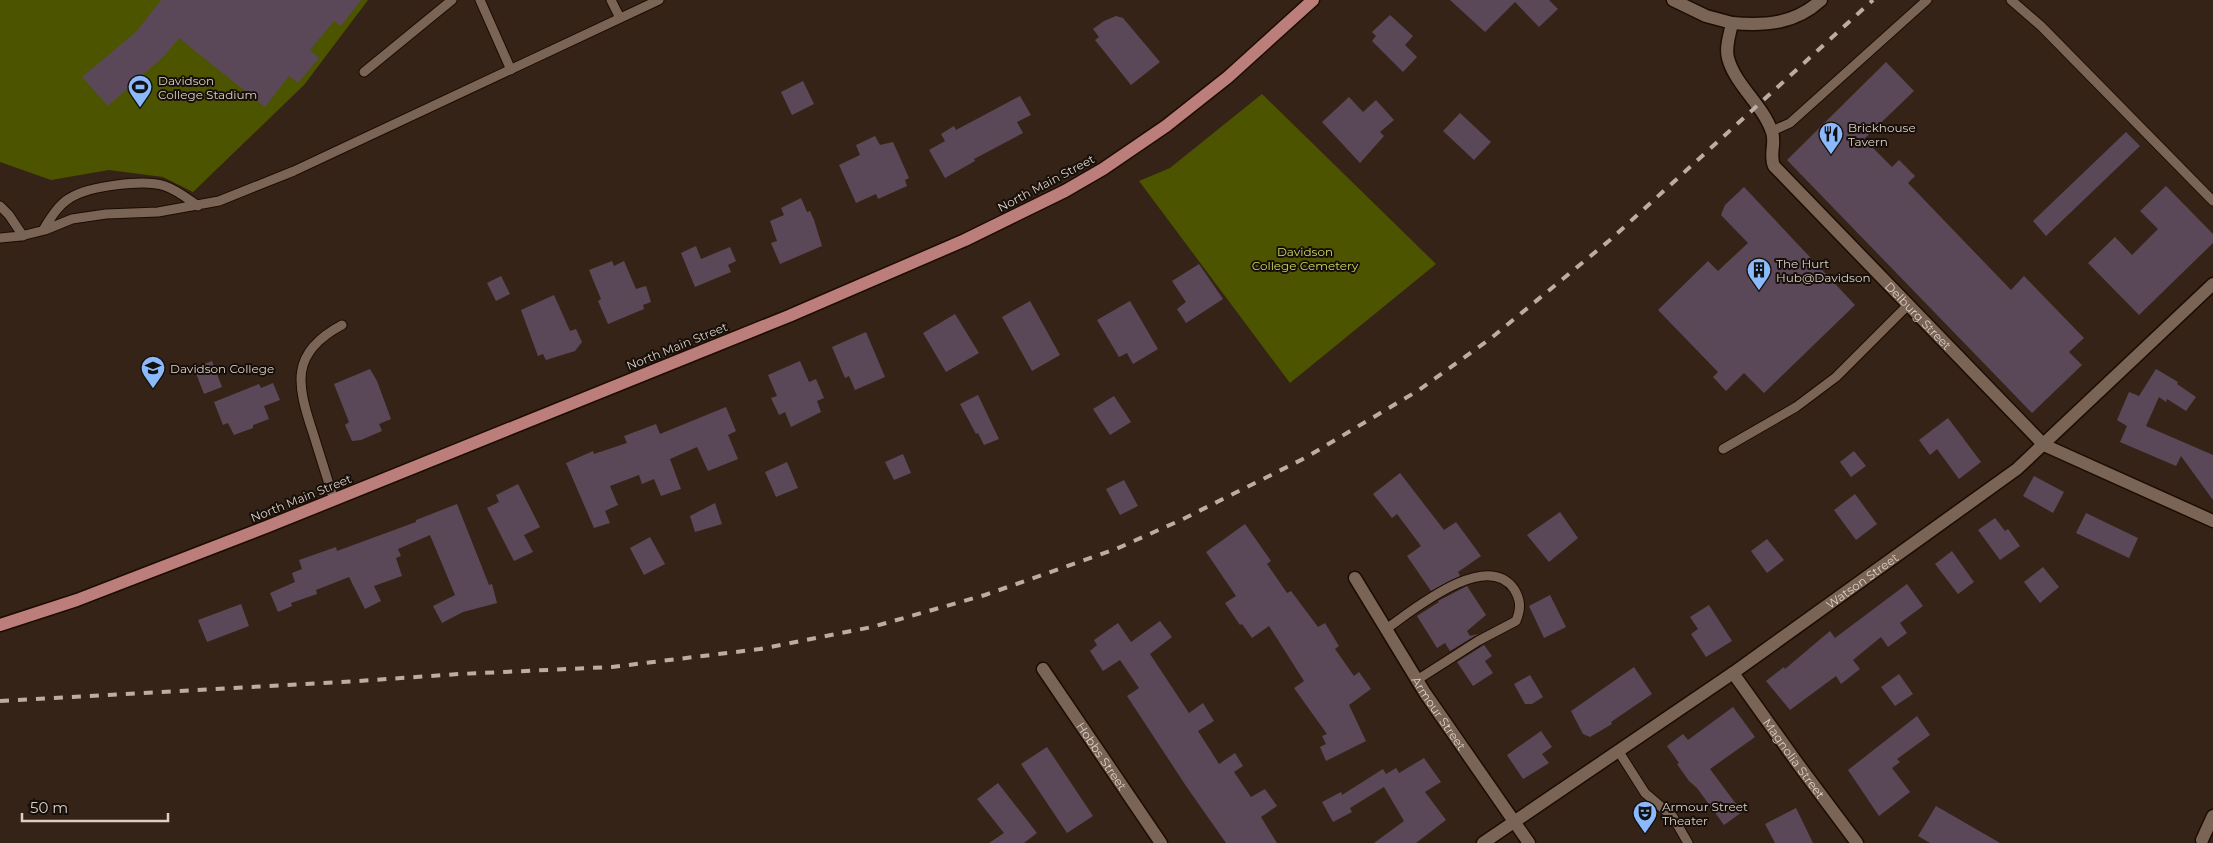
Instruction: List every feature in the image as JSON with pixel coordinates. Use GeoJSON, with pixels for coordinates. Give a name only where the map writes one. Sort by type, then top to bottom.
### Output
{"type":"FeatureCollection","features":[{"type":"Feature","properties":{"kind":"main road","name":"North Main Street"},"geometry":{"type":"LineString","coordinates":[[0,625],[133,579],[334,500],[789,316],[917,262],[1065,191],[1103,169],[1166,126],[1228,77],[1313,0]]}},
{"type":"Feature","properties":{"kind":"street"},"geometry":{"type":"LineString","coordinates":[[1673,0],[1706,16],[1732,23],[1755,25],[1778,23],[1806,12],[1821,0]]}},
{"type":"Feature","properties":{"kind":"street"},"geometry":{"type":"LineString","coordinates":[[1732,23],[1728,48],[1730,63],[1772,131]]}},
{"type":"Feature","properties":{"kind":"street","name":"Delburg Street"},"geometry":{"type":"LineString","coordinates":[[1772,131],[1774,142],[1771,160],[1774,166],[2044,445],[2213,521]]}},
{"type":"Feature","properties":{"kind":"street","name":"Watson Street"},"geometry":{"type":"LineString","coordinates":[[1483,843],[1733,673],[2017,469],[2213,284]]}},
{"type":"Feature","properties":{"kind":"street","name":"Armour Street"},"geometry":{"type":"LineString","coordinates":[[1355,578],[1418,680],[1529,843]]}},
{"type":"Feature","properties":{"kind":"street","name":"Hobbs Street"},"geometry":{"type":"LineString","coordinates":[[1043,669],[1161,843]]}},
{"type":"Feature","properties":{"kind":"street","name":"Magnolia Street"},"geometry":{"type":"LineString","coordinates":[[1733,673],[1857,843]]}},
{"type":"Feature","properties":{"kind":"street"},"geometry":{"type":"LineString","coordinates":[[2202,840],[2213,816]]}},
{"type":"Feature","properties":{"kind":"lane"},"geometry":{"type":"LineString","coordinates":[[364,72],[452,0]]}},
{"type":"Feature","properties":{"kind":"lane"},"geometry":{"type":"LineString","coordinates":[[480,0],[511,70]]}},
{"type":"Feature","properties":{"kind":"lane"},"geometry":{"type":"LineString","coordinates":[[611,0],[620,18]]}},
{"type":"Feature","properties":{"kind":"lane"},"geometry":{"type":"LineString","coordinates":[[0,238],[23,236],[72,219],[106,214],[158,212],[219,201],[294,171],[659,0]]}},
{"type":"Feature","properties":{"kind":"lane"},"geometry":{"type":"LineString","coordinates":[[1772,131],[1790,123],[1927,0]]}},
{"type":"Feature","properties":{"kind":"lane"},"geometry":{"type":"LineString","coordinates":[[2011,0],[2041,26],[2213,201]]}},
{"type":"Feature","properties":{"kind":"lane"},"geometry":{"type":"LineString","coordinates":[[43,230],[58,209],[71,197],[84,192],[118,185],[146,184],[167,186],[198,206]]}},
{"type":"Feature","properties":{"kind":"lane"},"geometry":{"type":"LineString","coordinates":[[0,206],[9,215],[23,236]]}},
{"type":"Feature","properties":{"kind":"lane"},"geometry":{"type":"LineString","coordinates":[[1723,449],[1796,407],[1836,377],[1908,305]]}},
{"type":"Feature","properties":{"kind":"lane"},"geometry":{"type":"LineString","coordinates":[[334,500],[302,401],[300,381],[302,366],[314,344],[342,325]]}},
{"type":"Feature","properties":{"kind":"lane"},"geometry":{"type":"LineString","coordinates":[[1386,629],[1454,583],[1479,577],[1495,577],[1510,584],[1518,594],[1521,610],[1516,621],[1478,641],[1418,680]]}},
{"type":"Feature","properties":{"kind":"lane"},"geometry":{"type":"LineString","coordinates":[[1618,752],[1645,794],[1673,817],[1688,843]]}},
{"type":"Feature","properties":{"kind":"green space","name":"Davidson College Stadium"},"geometry":{"type":"Polygon","coordinates":[[[0,0],[368,0],[304,85],[193,192],[163,177],[109,170],[51,180],[0,162],[0,0]]]}},
{"type":"Feature","properties":{"kind":"green space","name":"Davidson College Cemetery"},"geometry":{"type":"Polygon","coordinates":[[[1262,94],[1436,264],[1290,383],[1139,181],[1170,168],[1262,94]]]}},
{"type":"Feature","properties":{"kind":"building"},"geometry":{"type":"Polygon","coordinates":[[[161,0],[361,0],[341,26],[334,21],[310,50],[319,58],[298,83],[289,76],[265,107],[179,38],[164,56],[108,106],[82,77],[136,32],[161,0]]]}},
{"type":"Feature","properties":{"kind":"building"},"geometry":{"type":"Polygon","coordinates":[[[1450,0],[1549,0],[1558,9],[1539,27],[1515,2],[1485,32],[1450,0]]]}},
{"type":"Feature","properties":{"kind":"building"},"geometry":{"type":"Polygon","coordinates":[[[1390,15],[1413,36],[1405,45],[1417,57],[1403,72],[1372,41],[1376,36],[1372,32],[1390,15]]]}},
{"type":"Feature","properties":{"kind":"building"},"geometry":{"type":"Polygon","coordinates":[[[1116,16],[1123,18],[1160,62],[1131,85],[1095,40],[1099,37],[1093,29],[1104,21],[1116,16]]]}},
{"type":"Feature","properties":{"kind":"building"},"geometry":{"type":"Polygon","coordinates":[[[1886,62],[1914,91],[1864,139],[1892,167],[1899,160],[1915,176],[1908,183],[2011,290],[2024,276],[2084,338],[2069,352],[2082,365],[2032,413],[1787,160],[1886,62]]]}},
{"type":"Feature","properties":{"kind":"building"},"geometry":{"type":"Polygon","coordinates":[[[803,81],[814,104],[792,115],[781,92],[803,81]]]}},
{"type":"Feature","properties":{"kind":"building"},"geometry":{"type":"Polygon","coordinates":[[[1020,96],[1031,115],[1017,122],[1023,133],[974,159],[975,161],[945,178],[929,150],[945,141],[941,134],[954,126],[956,130],[1020,96]]]}},
{"type":"Feature","properties":{"kind":"building"},"geometry":{"type":"Polygon","coordinates":[[[1349,97],[1363,112],[1376,100],[1394,120],[1380,132],[1384,136],[1360,163],[1322,122],[1349,97]]]}},
{"type":"Feature","properties":{"kind":"building"},"geometry":{"type":"Polygon","coordinates":[[[1460,113],[1491,142],[1474,160],[1443,131],[1460,113]]]}},
{"type":"Feature","properties":{"kind":"building"},"geometry":{"type":"Polygon","coordinates":[[[2126,132],[2140,146],[2046,236],[2033,221],[2126,132]]]}},
{"type":"Feature","properties":{"kind":"building"},"geometry":{"type":"Polygon","coordinates":[[[875,136],[880,145],[893,142],[909,178],[905,180],[907,186],[878,199],[876,194],[856,203],[839,165],[860,155],[856,145],[875,136]]]}},
{"type":"Feature","properties":{"kind":"building"},"geometry":{"type":"Polygon","coordinates":[[[2166,186],[2213,234],[2213,243],[2139,315],[2088,263],[2115,237],[2132,255],[2158,229],[2140,211],[2166,186]]]}},
{"type":"Feature","properties":{"kind":"building","name":"The Hurt Hub@Davidson"},"geometry":{"type":"Polygon","coordinates":[[[1744,187],[1855,305],[1764,393],[1744,373],[1726,391],[1713,377],[1718,372],[1658,310],[1708,261],[1718,271],[1748,243],[1721,215],[1725,205],[1744,187]]]}},
{"type":"Feature","properties":{"kind":"building"},"geometry":{"type":"Polygon","coordinates":[[[801,198],[807,212],[810,211],[814,220],[822,246],[780,264],[771,243],[777,241],[770,221],[784,215],[781,208],[801,198]]]}},
{"type":"Feature","properties":{"kind":"building"},"geometry":{"type":"Polygon","coordinates":[[[696,246],[701,259],[730,247],[736,261],[728,265],[731,272],[695,287],[681,253],[696,246]]]}},
{"type":"Feature","properties":{"kind":"building"},"geometry":{"type":"Polygon","coordinates":[[[612,261],[614,266],[624,261],[636,289],[646,286],[651,302],[643,305],[644,309],[608,324],[598,301],[601,299],[589,270],[612,261]]]}},
{"type":"Feature","properties":{"kind":"building"},"geometry":{"type":"Polygon","coordinates":[[[1199,264],[1223,299],[1186,323],[1177,309],[1186,302],[1172,281],[1199,264]]]}},
{"type":"Feature","properties":{"kind":"building"},"geometry":{"type":"Polygon","coordinates":[[[501,276],[510,294],[496,301],[487,283],[501,276]]]}},
{"type":"Feature","properties":{"kind":"building"},"geometry":{"type":"Polygon","coordinates":[[[554,295],[570,331],[576,329],[582,342],[575,351],[546,360],[543,354],[538,356],[521,310],[554,295]]]}},
{"type":"Feature","properties":{"kind":"building"},"geometry":{"type":"Polygon","coordinates":[[[1030,301],[1060,355],[1032,371],[1002,317],[1030,301]]]}},
{"type":"Feature","properties":{"kind":"building"},"geometry":{"type":"Polygon","coordinates":[[[1130,301],[1158,349],[1133,364],[1127,353],[1119,357],[1097,320],[1130,301]]]}},
{"type":"Feature","properties":{"kind":"building"},"geometry":{"type":"Polygon","coordinates":[[[955,314],[979,353],[946,372],[923,333],[955,314]]]}},
{"type":"Feature","properties":{"kind":"building"},"geometry":{"type":"Polygon","coordinates":[[[866,332],[885,377],[855,390],[849,376],[845,378],[832,347],[866,332]]]}},
{"type":"Feature","properties":{"kind":"building"},"geometry":{"type":"Polygon","coordinates":[[[212,361],[222,387],[204,394],[194,368],[212,361]]]}},
{"type":"Feature","properties":{"kind":"building"},"geometry":{"type":"Polygon","coordinates":[[[800,361],[809,382],[816,379],[824,398],[817,401],[821,412],[791,427],[785,412],[779,415],[771,398],[777,396],[768,375],[800,361]]]}},
{"type":"Feature","properties":{"kind":"building"},"geometry":{"type":"Polygon","coordinates":[[[370,369],[377,381],[391,419],[379,424],[382,431],[361,440],[352,441],[345,425],[349,422],[334,384],[370,369]]]}},
{"type":"Feature","properties":{"kind":"building"},"geometry":{"type":"Polygon","coordinates":[[[2156,369],[2178,382],[2177,384],[2196,397],[2186,411],[2167,399],[2166,402],[2159,397],[2146,426],[2213,455],[2213,500],[2181,456],[2176,466],[2120,442],[2127,426],[2117,420],[2129,392],[2139,396],[2156,369]]]}},
{"type":"Feature","properties":{"kind":"building"},"geometry":{"type":"Polygon","coordinates":[[[273,383],[280,400],[264,406],[269,419],[253,425],[253,428],[234,435],[228,423],[223,425],[214,402],[259,384],[261,388],[273,383]]]}},
{"type":"Feature","properties":{"kind":"building"},"geometry":{"type":"Polygon","coordinates":[[[978,395],[999,439],[984,445],[960,404],[978,395]]]}},
{"type":"Feature","properties":{"kind":"building"},"geometry":{"type":"Polygon","coordinates":[[[1114,396],[1131,422],[1110,435],[1093,409],[1114,396]]]}},
{"type":"Feature","properties":{"kind":"building"},"geometry":{"type":"Polygon","coordinates":[[[726,407],[736,431],[728,435],[738,459],[708,471],[697,447],[670,459],[681,489],[661,496],[654,479],[642,484],[639,475],[610,486],[618,505],[605,511],[610,523],[594,528],[566,463],[593,451],[594,454],[627,443],[624,436],[656,424],[660,434],[726,407]]]}},
{"type":"Feature","properties":{"kind":"building"},"geometry":{"type":"Polygon","coordinates":[[[1948,418],[1981,462],[1959,479],[1937,449],[1930,455],[1919,440],[1948,418]]]}},
{"type":"Feature","properties":{"kind":"building"},"geometry":{"type":"Polygon","coordinates":[[[1854,451],[1866,466],[1851,477],[1840,462],[1854,451]]]}},
{"type":"Feature","properties":{"kind":"building"},"geometry":{"type":"Polygon","coordinates":[[[903,454],[911,473],[894,480],[885,462],[903,454]]]}},
{"type":"Feature","properties":{"kind":"building"},"geometry":{"type":"Polygon","coordinates":[[[787,462],[798,488],[776,497],[765,472],[787,462]]]}},
{"type":"Feature","properties":{"kind":"building"},"geometry":{"type":"Polygon","coordinates":[[[1400,473],[1444,530],[1456,522],[1481,556],[1458,572],[1460,576],[1431,591],[1407,556],[1421,546],[1397,514],[1392,518],[1373,494],[1400,473]]]}},
{"type":"Feature","properties":{"kind":"building"},"geometry":{"type":"Polygon","coordinates":[[[2034,476],[2064,492],[2053,513],[2023,496],[2034,476]]]}},
{"type":"Feature","properties":{"kind":"building"},"geometry":{"type":"Polygon","coordinates":[[[1124,480],[1138,506],[1120,515],[1106,489],[1124,480]]]}},
{"type":"Feature","properties":{"kind":"building"},"geometry":{"type":"Polygon","coordinates":[[[518,484],[540,527],[524,535],[533,552],[514,561],[487,508],[499,502],[496,495],[518,484]]]}},
{"type":"Feature","properties":{"kind":"building"},"geometry":{"type":"Polygon","coordinates":[[[1855,494],[1877,524],[1856,540],[1834,510],[1855,494]]]}},
{"type":"Feature","properties":{"kind":"building"},"geometry":{"type":"Polygon","coordinates":[[[715,503],[722,524],[695,532],[690,516],[715,503]]]}},
{"type":"Feature","properties":{"kind":"building"},"geometry":{"type":"Polygon","coordinates":[[[457,504],[489,585],[492,584],[497,603],[463,612],[442,623],[433,606],[455,595],[430,535],[398,549],[401,556],[396,558],[402,576],[374,586],[381,601],[365,609],[349,577],[316,590],[317,594],[291,603],[292,606],[278,612],[270,593],[295,582],[292,573],[302,569],[299,560],[336,547],[337,551],[416,522],[416,520],[457,504]]]}},
{"type":"Feature","properties":{"kind":"building"},"geometry":{"type":"Polygon","coordinates":[[[1560,512],[1578,538],[1549,562],[1527,535],[1560,512]]]}},
{"type":"Feature","properties":{"kind":"building"},"geometry":{"type":"Polygon","coordinates":[[[2086,513],[2138,538],[2129,558],[2076,533],[2086,513]]]}},
{"type":"Feature","properties":{"kind":"building"},"geometry":{"type":"Polygon","coordinates":[[[1995,518],[2005,531],[2008,529],[2020,546],[2000,560],[1978,530],[1995,518]]]}},
{"type":"Feature","properties":{"kind":"building"},"geometry":{"type":"Polygon","coordinates":[[[1245,524],[1271,561],[1267,564],[1287,593],[1291,591],[1318,627],[1325,623],[1339,646],[1335,649],[1354,676],[1359,672],[1371,689],[1349,705],[1366,741],[1326,761],[1320,747],[1326,744],[1322,736],[1327,734],[1294,688],[1304,681],[1269,626],[1252,638],[1242,624],[1240,625],[1225,603],[1236,596],[1206,552],[1245,524]]]}},
{"type":"Feature","properties":{"kind":"building"},"geometry":{"type":"Polygon","coordinates":[[[650,537],[665,564],[644,575],[630,548],[650,537]]]}},
{"type":"Feature","properties":{"kind":"building"},"geometry":{"type":"Polygon","coordinates":[[[1767,539],[1784,560],[1767,573],[1751,551],[1767,539]]]}},
{"type":"Feature","properties":{"kind":"building"},"geometry":{"type":"Polygon","coordinates":[[[1952,551],[1974,582],[1958,594],[1935,564],[1952,551]]]}},
{"type":"Feature","properties":{"kind":"building"},"geometry":{"type":"Polygon","coordinates":[[[2043,567],[2059,587],[2040,603],[2024,582],[2043,567]]]}},
{"type":"Feature","properties":{"kind":"building"},"geometry":{"type":"Polygon","coordinates":[[[1907,584],[1923,606],[1900,623],[1907,633],[1888,647],[1881,637],[1853,660],[1860,669],[1841,684],[1836,676],[1790,710],[1766,681],[1784,667],[1785,669],[1830,631],[1835,638],[1907,584]]]}},
{"type":"Feature","properties":{"kind":"building"},"geometry":{"type":"Polygon","coordinates":[[[1467,586],[1486,615],[1467,631],[1470,636],[1478,634],[1450,651],[1445,643],[1437,648],[1417,616],[1438,601],[1467,586]]]}},
{"type":"Feature","properties":{"kind":"building"},"geometry":{"type":"Polygon","coordinates":[[[1550,595],[1566,627],[1544,638],[1529,606],[1550,595]]]}},
{"type":"Feature","properties":{"kind":"building"},"geometry":{"type":"Polygon","coordinates":[[[241,604],[249,626],[207,642],[198,620],[241,604]]]}},
{"type":"Feature","properties":{"kind":"building"},"geometry":{"type":"Polygon","coordinates":[[[1709,605],[1732,641],[1706,657],[1691,634],[1698,629],[1690,617],[1709,605]]]}},
{"type":"Feature","properties":{"kind":"building"},"geometry":{"type":"Polygon","coordinates":[[[1160,621],[1172,637],[1150,654],[1189,713],[1203,703],[1214,721],[1198,731],[1219,764],[1235,753],[1243,766],[1234,772],[1251,797],[1265,789],[1277,806],[1261,817],[1277,843],[1226,843],[1127,696],[1139,688],[1120,660],[1103,671],[1090,651],[1097,645],[1094,640],[1118,623],[1131,642],[1160,621]]]}},
{"type":"Feature","properties":{"kind":"building"},"geometry":{"type":"Polygon","coordinates":[[[1484,645],[1492,656],[1485,661],[1493,673],[1473,686],[1457,662],[1484,645]]]}},
{"type":"Feature","properties":{"kind":"building"},"geometry":{"type":"Polygon","coordinates":[[[1634,667],[1652,694],[1611,722],[1612,724],[1590,737],[1583,734],[1571,711],[1634,667]]]}},
{"type":"Feature","properties":{"kind":"building"},"geometry":{"type":"Polygon","coordinates":[[[1899,674],[1913,694],[1895,706],[1881,687],[1899,674]]]}},
{"type":"Feature","properties":{"kind":"building"},"geometry":{"type":"Polygon","coordinates":[[[1530,675],[1543,697],[1532,704],[1525,704],[1514,684],[1530,675]]]}},
{"type":"Feature","properties":{"kind":"building"},"geometry":{"type":"Polygon","coordinates":[[[1733,707],[1755,737],[1710,769],[1742,812],[1724,825],[1697,788],[1689,781],[1667,746],[1683,734],[1688,740],[1733,707]]]}},
{"type":"Feature","properties":{"kind":"building"},"geometry":{"type":"Polygon","coordinates":[[[1917,716],[1930,735],[1897,759],[1900,762],[1892,768],[1910,792],[1879,816],[1848,770],[1917,716]]]}},
{"type":"Feature","properties":{"kind":"building"},"geometry":{"type":"Polygon","coordinates":[[[1541,731],[1552,747],[1542,754],[1549,763],[1523,779],[1507,755],[1541,731]]]}},
{"type":"Feature","properties":{"kind":"building"},"geometry":{"type":"Polygon","coordinates":[[[1047,747],[1093,816],[1067,833],[1021,764],[1047,747]]]}},
{"type":"Feature","properties":{"kind":"building"},"geometry":{"type":"Polygon","coordinates":[[[1424,758],[1441,782],[1425,792],[1446,820],[1416,843],[1374,843],[1404,821],[1384,787],[1350,808],[1352,812],[1333,822],[1322,802],[1341,792],[1342,795],[1383,769],[1386,774],[1396,768],[1399,773],[1424,758]]]}},
{"type":"Feature","properties":{"kind":"building"},"geometry":{"type":"Polygon","coordinates":[[[998,783],[1037,833],[1024,843],[989,843],[1004,833],[977,799],[998,783]]]}},
{"type":"Feature","properties":{"kind":"building"},"geometry":{"type":"Polygon","coordinates":[[[1936,806],[2000,843],[1930,843],[1918,836],[1936,806]]]}},
{"type":"Feature","properties":{"kind":"building"},"geometry":{"type":"Polygon","coordinates":[[[1796,808],[1813,843],[1775,843],[1765,824],[1796,808]]]}},
{"type":"Feature","properties":{"kind":"railway"},"geometry":{"type":"LineString","coordinates":[[0,701],[612,667],[760,649],[872,627],[985,595],[1116,549],[1181,520],[1305,458],[1419,390],[1490,339],[1610,240],[1873,0]]}},
{"type":"Feature","properties":{"kind":"place","name":"Davidson College Stadium"},"geometry":{"type":"Point","coordinates":[140,108]}},
{"type":"Feature","properties":{"kind":"place","name":"Brickhouse Tavern"},"geometry":{"type":"Point","coordinates":[1831,155]}},
{"type":"Feature","properties":{"kind":"place","name":"The Hurt Hub@Davidson"},"geometry":{"type":"Point","coordinates":[1759,291]}},
{"type":"Feature","properties":{"kind":"place","name":"Davidson College"},"geometry":{"type":"Point","coordinates":[153,389]}},
{"type":"Feature","properties":{"kind":"place","name":"Armour Street Theater"},"geometry":{"type":"Point","coordinates":[1645,834]}}]}
